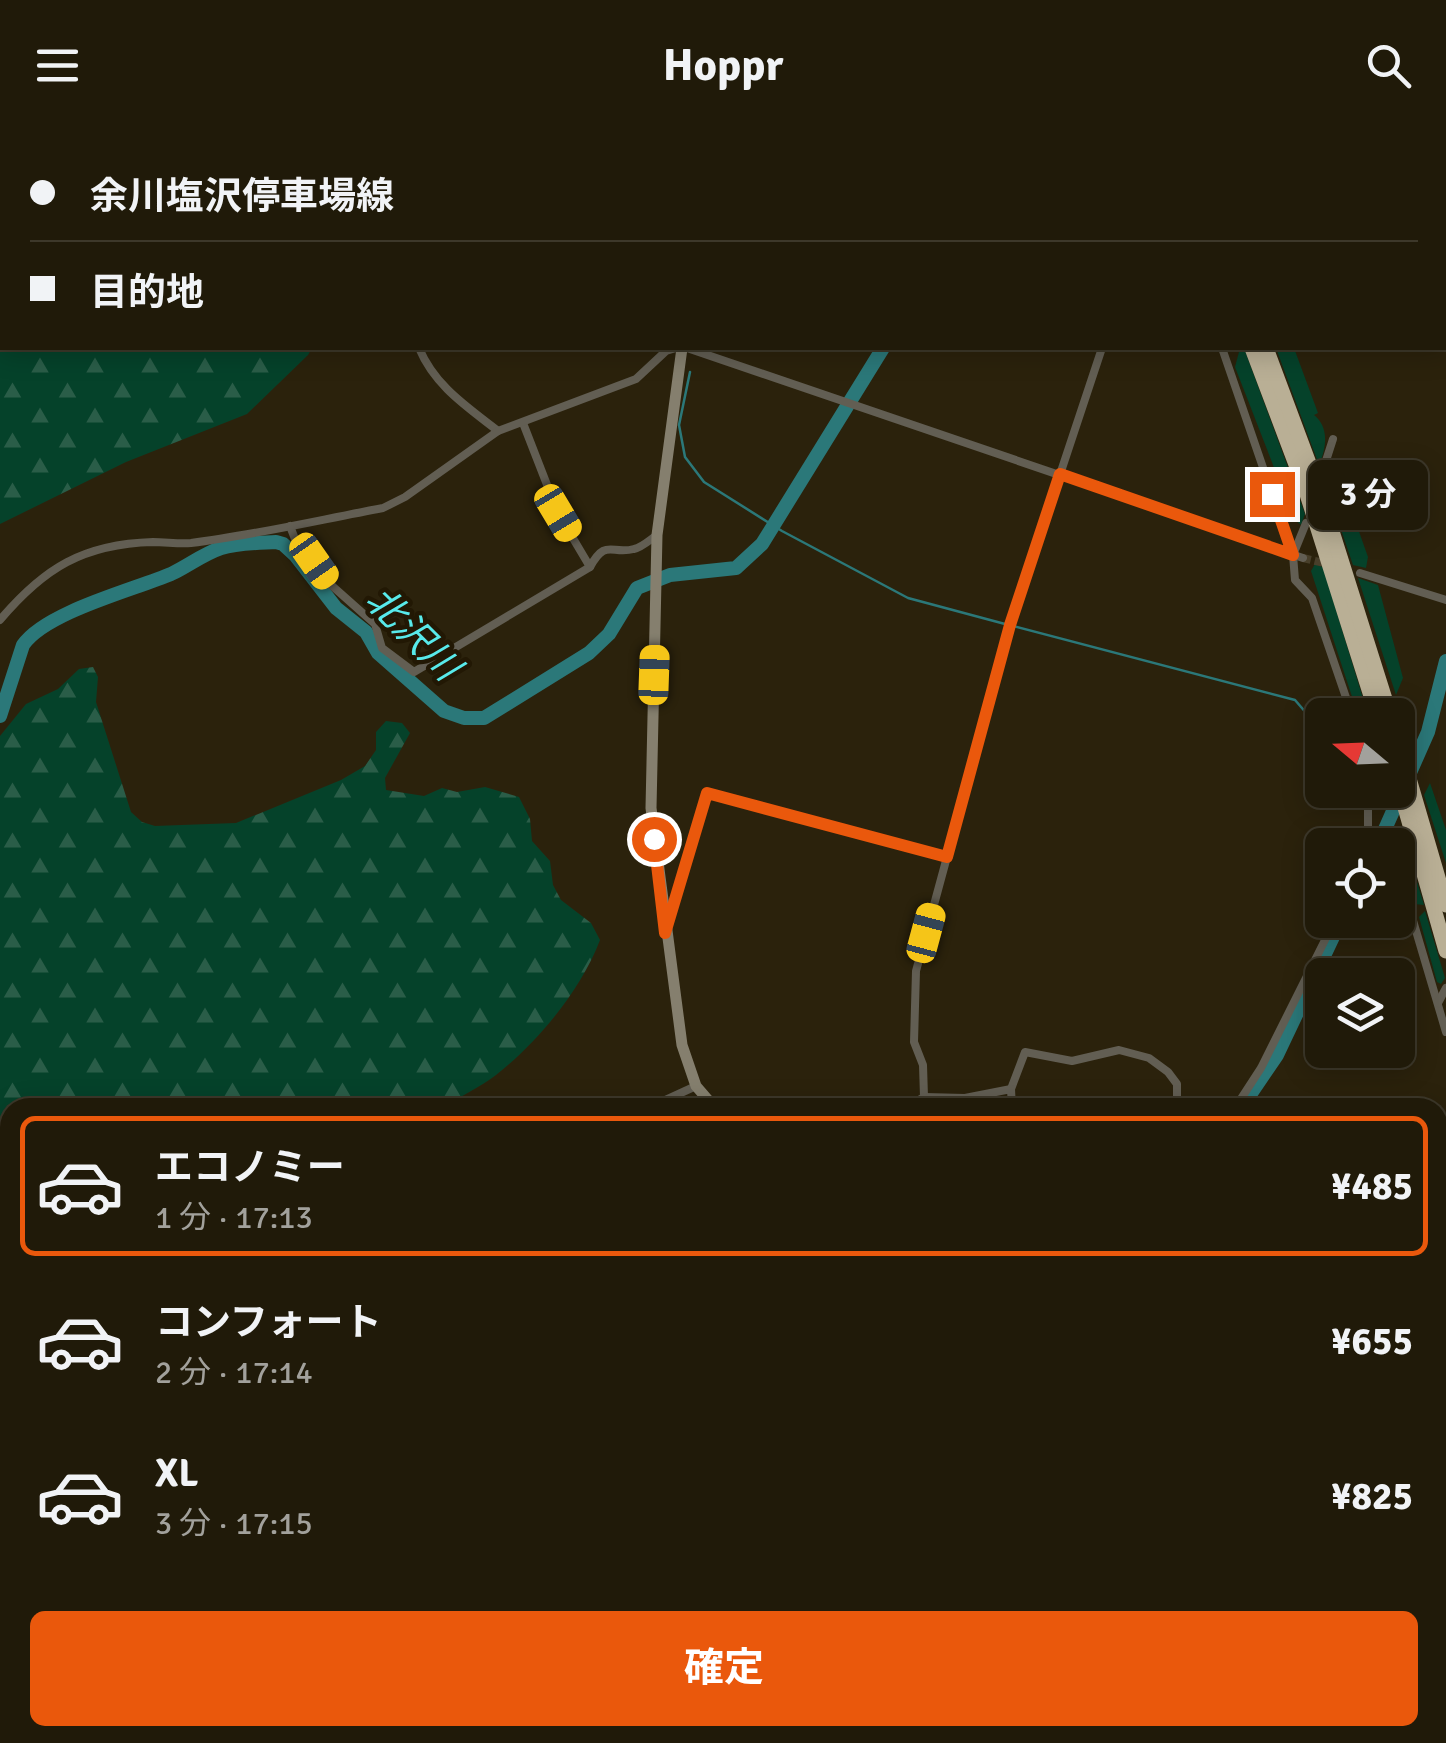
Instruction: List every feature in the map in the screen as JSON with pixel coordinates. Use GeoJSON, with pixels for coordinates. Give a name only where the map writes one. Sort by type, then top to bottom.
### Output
{"type":"FeatureCollection","features":[{"type":"Feature","properties":{"kind":"highway"},"geometry":{"type":"LineString","coordinates":[[1253,350],[1306,491],[1372,698]]}},
{"type":"Feature","properties":{"kind":"highway"},"geometry":{"type":"LineString","coordinates":[[1267,350],[1325,506],[1385,698]]}},
{"type":"Feature","properties":{"kind":"highway"},"geometry":{"type":"LineString","coordinates":[[1408,808],[1446,905]]}},
{"type":"Feature","properties":{"kind":"highway"},"geometry":{"type":"LineString","coordinates":[[1412,808],[1446,951]]}},
{"type":"Feature","properties":{"kind":"main road"},"geometry":{"type":"LineString","coordinates":[[682,350],[657,535],[651,808],[682,1045],[696,1086],[706,1098]]}},
{"type":"Feature","properties":{"kind":"street"},"geometry":{"type":"LineString","coordinates":[[420,350],[428,370],[446,390],[498,432]]}},
{"type":"Feature","properties":{"kind":"street"},"geometry":{"type":"LineString","coordinates":[[0,620],[27,588],[64,562],[96,548],[151,542],[188,544],[382,508],[405,497],[498,432],[636,379],[671,350]]}},
{"type":"Feature","properties":{"kind":"street"},"geometry":{"type":"LineString","coordinates":[[688,350],[1303,558]]}},
{"type":"Feature","properties":{"kind":"street"},"geometry":{"type":"LineString","coordinates":[[1011,1088],[964,1098],[924,1097],[924,1066],[914,1042],[916,971],[1010,625],[1101,350]]}},
{"type":"Feature","properties":{"kind":"street"},"geometry":{"type":"LineString","coordinates":[[1223,350],[1293,555],[1296,580],[1312,598],[1346,698]]}},
{"type":"Feature","properties":{"kind":"street"},"geometry":{"type":"LineString","coordinates":[[1227,358],[1229,350]]}},
{"type":"Feature","properties":{"kind":"street"},"geometry":{"type":"LineString","coordinates":[[523,424],[558,513],[590,567]]}},
{"type":"Feature","properties":{"kind":"street"},"geometry":{"type":"LineString","coordinates":[[1322,470],[1333,439]]}},
{"type":"Feature","properties":{"kind":"street"},"geometry":{"type":"LineString","coordinates":[[1293,555],[1306,523]]}},
{"type":"Feature","properties":{"kind":"street"},"geometry":{"type":"LineString","coordinates":[[290,526],[295,539],[330,584],[375,624],[382,648],[414,672],[590,567],[598,553],[610,548],[634,549],[657,535]]}},
{"type":"Feature","properties":{"kind":"street"},"geometry":{"type":"LineString","coordinates":[[1360,573],[1446,600]]}},
{"type":"Feature","properties":{"kind":"street"},"geometry":{"type":"LineString","coordinates":[[665,933],[707,793],[947,857]]}},
{"type":"Feature","properties":{"kind":"street"},"geometry":{"type":"LineString","coordinates":[[1415,927],[1446,1032]]}},
{"type":"Feature","properties":{"kind":"street"},"geometry":{"type":"LineString","coordinates":[[1242,1098],[1261,1068],[1325,938]]}},
{"type":"Feature","properties":{"kind":"street"},"geometry":{"type":"LineString","coordinates":[[1438,1003],[1446,988]]}},
{"type":"Feature","properties":{"kind":"street"},"geometry":{"type":"LineString","coordinates":[[1012,1098],[1011,1088],[1025,1052],[1072,1061],[1119,1050],[1149,1058],[1168,1072],[1177,1084],[1177,1098]]}},
{"type":"Feature","properties":{"kind":"street"},"geometry":{"type":"LineString","coordinates":[[670,1098],[696,1086]]}},
{"type":"Feature","properties":{"kind":"green space"},"geometry":{"type":"Polygon","coordinates":[[[0,350],[311,350],[247,414],[126,462],[0,524],[0,350]]]}},
{"type":"Feature","properties":{"kind":"green space"},"geometry":{"type":"Polygon","coordinates":[[[1239,350],[1245,350],[1305,514],[1301,525],[1294,519],[1235,367],[1239,350]]]}},
{"type":"Feature","properties":{"kind":"green space"},"geometry":{"type":"Polygon","coordinates":[[[1277,350],[1295,350],[1318,413],[1314,415],[1325,438],[1319,465],[1277,350]]]}},
{"type":"Feature","properties":{"kind":"green space"},"geometry":{"type":"Polygon","coordinates":[[[1329,464],[1337,469],[1368,557],[1366,568],[1353,565],[1324,479],[1329,464]]]}},
{"type":"Feature","properties":{"kind":"green space"},"geometry":{"type":"Polygon","coordinates":[[[1315,564],[1323,567],[1363,698],[1352,698],[1311,571],[1315,564]]]}},
{"type":"Feature","properties":{"kind":"green space"},"geometry":{"type":"Polygon","coordinates":[[[1358,578],[1378,585],[1403,678],[1396,695],[1358,578]]]}},
{"type":"Feature","properties":{"kind":"green space"},"geometry":{"type":"Polygon","coordinates":[[[93,667],[98,677],[96,702],[131,812],[142,822],[155,826],[236,823],[341,780],[365,766],[376,750],[376,732],[386,721],[402,723],[410,733],[385,778],[386,790],[424,796],[442,788],[457,792],[485,787],[519,797],[530,819],[532,841],[550,861],[553,885],[561,900],[591,923],[600,940],[582,978],[557,1014],[512,1062],[457,1098],[0,1098],[0,736],[26,704],[58,689],[79,669],[93,667]]]}},
{"type":"Feature","properties":{"kind":"green space"},"geometry":{"type":"Polygon","coordinates":[[[1430,783],[1446,830],[1446,863],[1424,795],[1430,783]]]}},
{"type":"Feature","properties":{"kind":"green space"},"geometry":{"type":"Polygon","coordinates":[[[1415,875],[1424,905],[1415,904],[1415,875]]]}},
{"type":"Feature","properties":{"kind":"green space"},"geometry":{"type":"Polygon","coordinates":[[[1425,911],[1445,978],[1441,984],[1437,982],[1419,917],[1425,911]]]}},
{"type":"Feature","properties":{"kind":"waterway","name":"北沢川"},"geometry":{"type":"LineString","coordinates":[[0,716],[23,645],[50,622],[171,574],[221,548],[276,542],[295,555],[336,608],[366,632],[378,653],[444,711],[464,718],[484,718],[589,653],[609,634],[637,588],[670,575],[736,568],[762,544],[882,350]]}},
{"type":"Feature","properties":{"kind":"waterway"},"geometry":{"type":"LineString","coordinates":[[690,372],[679,425],[685,457],[704,482],[782,531],[908,598],[1005,624]]}},
{"type":"Feature","properties":{"kind":"waterway"},"geometry":{"type":"LineString","coordinates":[[1013,626],[1295,700],[1305,712]]}},
{"type":"Feature","properties":{"kind":"waterway"},"geometry":{"type":"LineString","coordinates":[[1386,828],[1428,732],[1446,661]]}},
{"type":"Feature","properties":{"kind":"waterway"},"geometry":{"type":"LineString","coordinates":[[1248,1098],[1277,1055],[1332,938]]}},
{"type":"Feature","properties":{"kind":"tunnel"},"geometry":{"type":"LineString","coordinates":[[1303,558],[1328,564]]}},
{"type":"Feature","properties":{"kind":"route"},"geometry":{"type":"LineString","coordinates":[[654,839],[665,933],[707,793],[947,857],[1010,625],[1060,474],[1293,555],[1272,494]]}}]}
